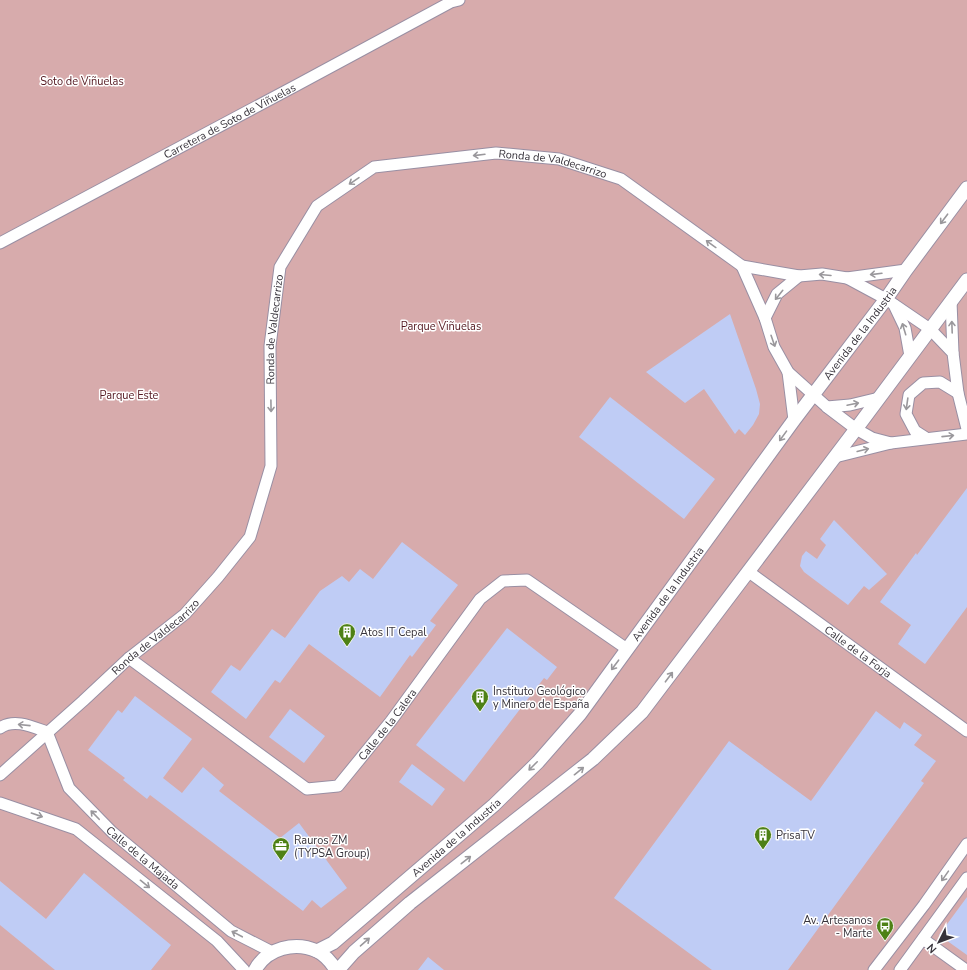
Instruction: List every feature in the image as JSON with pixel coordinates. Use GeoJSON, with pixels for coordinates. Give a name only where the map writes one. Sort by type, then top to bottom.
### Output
{"type":"FeatureCollection","features":[{"type":"Feature","properties":{"kind":"street","name":"Carretera de Soto de Viñuelas"},"geometry":{"type":"LineString","coordinates":[[0,242],[451,2],[459,0]]}},
{"type":"Feature","properties":{"kind":"street","name":"Ronda de Valdecarrizo"},"geometry":{"type":"LineString","coordinates":[[0,775],[47,732],[83,702],[129,658],[185,614],[218,577],[250,537],[271,466],[270,346],[280,267],[316,206],[374,168],[496,153],[559,159],[621,179],[742,266]]}},
{"type":"Feature","properties":{"kind":"street","name":"Avenida de la Industria"},"geometry":{"type":"LineString","coordinates":[[317,951],[333,943],[494,805],[538,762],[580,714],[794,420],[890,302],[906,270],[967,188]]}},
{"type":"Feature","properties":{"kind":"street"},"geometry":{"type":"LineString","coordinates":[[742,266],[799,276],[822,274],[847,278],[906,270]]}},
{"type":"Feature","properties":{"kind":"street"},"geometry":{"type":"LineString","coordinates":[[742,266],[765,318],[774,347],[788,372],[827,407],[856,429],[872,438],[892,443]]}},
{"type":"Feature","properties":{"kind":"street"},"geometry":{"type":"LineString","coordinates":[[765,318],[778,294],[799,276]]}},
{"type":"Feature","properties":{"kind":"street"},"geometry":{"type":"LineString","coordinates":[[847,278],[890,302],[930,329],[953,353]]}},
{"type":"Feature","properties":{"kind":"street","name":"Avenida de la Industria"},"geometry":{"type":"LineString","coordinates":[[337,970],[354,952],[410,903],[593,759],[642,712],[749,572],[967,280]]}},
{"type":"Feature","properties":{"kind":"street"},"geometry":{"type":"LineString","coordinates":[[951,301],[953,353],[958,393],[967,429]]}},
{"type":"Feature","properties":{"kind":"street"},"geometry":{"type":"LineString","coordinates":[[890,302],[905,328],[910,356]]}},
{"type":"Feature","properties":{"kind":"street"},"geometry":{"type":"LineString","coordinates":[[788,372],[794,420]]}},
{"type":"Feature","properties":{"kind":"street"},"geometry":{"type":"LineString","coordinates":[[926,438],[915,431],[906,414],[909,395],[923,383],[940,382],[958,393]]}},
{"type":"Feature","properties":{"kind":"street"},"geometry":{"type":"LineString","coordinates":[[827,407],[850,405],[879,398]]}},
{"type":"Feature","properties":{"kind":"street"},"geometry":{"type":"LineString","coordinates":[[835,457],[892,443],[967,434]]}},
{"type":"Feature","properties":{"kind":"street","name":"Calle de la Forja"},"geometry":{"type":"LineString","coordinates":[[749,572],[967,731]]}},
{"type":"Feature","properties":{"kind":"street","name":"Calle de la Calera"},"geometry":{"type":"LineString","coordinates":[[129,658],[307,789],[338,786],[391,721],[480,599],[504,581],[527,580],[627,649]]}},
{"type":"Feature","properties":{"kind":"street"},"geometry":{"type":"LineString","coordinates":[[0,728],[4,725],[25,724],[47,732]]}},
{"type":"Feature","properties":{"kind":"street","name":"Calle de la Majada"},"geometry":{"type":"LineString","coordinates":[[47,732],[69,788],[112,832],[231,931],[272,952]]}},
{"type":"Feature","properties":{"kind":"street","name":"Calle de la Majada"},"geometry":{"type":"LineString","coordinates":[[0,803],[76,829],[217,941],[244,970]]}},
{"type":"Feature","properties":{"kind":"street"},"geometry":{"type":"LineString","coordinates":[[874,970],[924,905],[967,844]]}},
{"type":"Feature","properties":{"kind":"street"},"geometry":{"type":"LineString","coordinates":[[900,970],[967,878]]}},
{"type":"Feature","properties":{"kind":"street"},"geometry":{"type":"LineString","coordinates":[[923,939],[966,970]]}},
{"type":"Feature","properties":{"kind":"street"},"geometry":{"type":"LineString","coordinates":[[255,970],[263,959],[272,952],[287,946],[302,946],[317,951],[329,960],[337,970]]}},
{"type":"Feature","properties":{"kind":"green space"},"geometry":{"type":"Polygon","coordinates":[[[0,0],[967,0],[967,970],[0,970],[0,0]]]}},
{"type":"Feature","properties":{"kind":"building"},"geometry":{"type":"Polygon","coordinates":[[[730,314],[760,404],[759,414],[745,435],[739,429],[735,434],[704,389],[685,403],[646,372],[730,314]]]}},
{"type":"Feature","properties":{"kind":"building"},"geometry":{"type":"Polygon","coordinates":[[[610,397],[715,479],[684,519],[579,437],[610,397]]]}},
{"type":"Feature","properties":{"kind":"building"},"geometry":{"type":"Polygon","coordinates":[[[967,488],[967,607],[925,664],[898,644],[911,625],[880,602],[967,488]]]}},
{"type":"Feature","properties":{"kind":"building"},"geometry":{"type":"Polygon","coordinates":[[[834,520],[887,574],[869,590],[864,586],[848,605],[804,572],[800,566],[802,556],[806,551],[817,559],[826,545],[820,539],[834,520]]]}},
{"type":"Feature","properties":{"kind":"building"},"geometry":{"type":"Polygon","coordinates":[[[402,542],[458,585],[430,621],[436,625],[412,657],[410,655],[380,697],[309,644],[280,683],[275,680],[246,719],[211,692],[231,665],[240,671],[272,629],[285,638],[320,591],[342,576],[349,582],[360,569],[373,579],[402,542]]]}},
{"type":"Feature","properties":{"kind":"building","name":"Instituto Geológico y Minero de España"},"geometry":{"type":"Polygon","coordinates":[[[507,628],[557,667],[547,680],[544,678],[464,782],[416,745],[507,628]]]}},
{"type":"Feature","properties":{"kind":"building"},"geometry":{"type":"Polygon","coordinates":[[[135,696],[192,739],[163,778],[182,793],[203,767],[224,785],[219,791],[280,838],[299,823],[347,888],[321,908],[312,900],[303,911],[150,795],[147,799],[123,780],[125,778],[88,750],[118,710],[122,713],[135,696]]]}},
{"type":"Feature","properties":{"kind":"building"},"geometry":{"type":"Polygon","coordinates":[[[290,709],[325,736],[304,763],[269,737],[290,709]]]}},
{"type":"Feature","properties":{"kind":"building","name":"PrisaTV"},"geometry":{"type":"Polygon","coordinates":[[[876,711],[900,729],[904,722],[922,735],[914,745],[936,761],[921,781],[924,783],[788,970],[712,970],[614,898],[729,741],[811,801],[876,711]]]}},
{"type":"Feature","properties":{"kind":"building"},"geometry":{"type":"Polygon","coordinates":[[[412,764],[445,789],[432,806],[399,782],[412,764]]]}},
{"type":"Feature","properties":{"kind":"building"},"geometry":{"type":"Polygon","coordinates":[[[84,873],[171,945],[151,970],[55,970],[0,925],[0,881],[46,919],[84,873]]]}},
{"type":"Feature","properties":{"kind":"building"},"geometry":{"type":"Polygon","coordinates":[[[967,897],[967,955],[939,935],[967,897]]]}},
{"type":"Feature","properties":{"kind":"building"},"geometry":{"type":"Polygon","coordinates":[[[428,957],[444,970],[418,970],[428,957]]]}},
{"type":"Feature","properties":{"kind":"place","name":"Atos IT Cepal"},"geometry":{"type":"Point","coordinates":[347,647]}},
{"type":"Feature","properties":{"kind":"place","name":"Instituto Geológico y Minero de España"},"geometry":{"type":"Point","coordinates":[480,712]}},
{"type":"Feature","properties":{"kind":"place","name":"PrisaTV"},"geometry":{"type":"Point","coordinates":[763,850]}},
{"type":"Feature","properties":{"kind":"place","name":"Rauros ZM (TYPSA Group)"},"geometry":{"type":"Point","coordinates":[281,861]}},
{"type":"Feature","properties":{"kind":"place","name":"Av. Artesanos - Marte"},"geometry":{"type":"Point","coordinates":[885,941]}},
{"type":"Feature","properties":{"kind":"park label","name":"Soto de Viñuelas"},"geometry":{"type":"Point","coordinates":[82,81]}},
{"type":"Feature","properties":{"kind":"park label","name":"Parque Viñuelas"},"geometry":{"type":"Point","coordinates":[441,326]}},
{"type":"Feature","properties":{"kind":"park label","name":"Parque Este"},"geometry":{"type":"Point","coordinates":[129,395]}}]}
